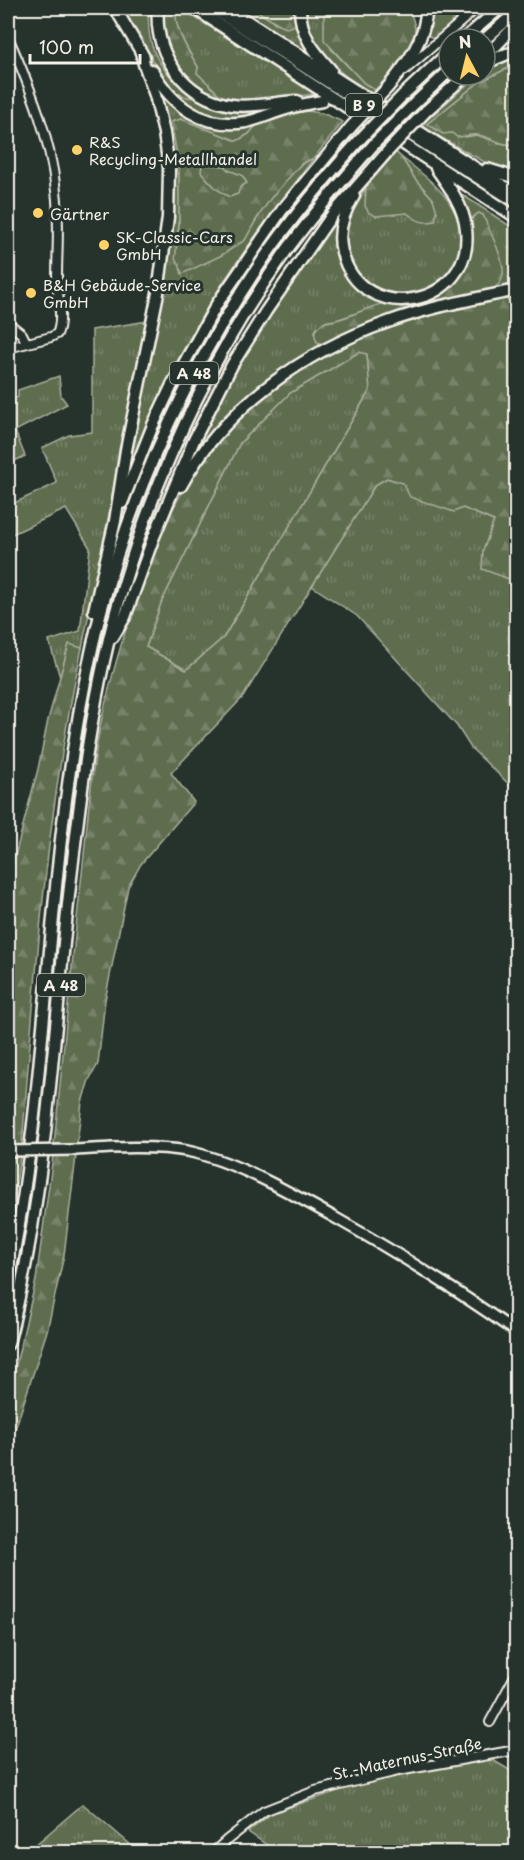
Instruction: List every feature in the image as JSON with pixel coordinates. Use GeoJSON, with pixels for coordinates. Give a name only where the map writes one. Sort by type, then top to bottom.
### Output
{"type":"FeatureCollection","features":[{"type":"Feature","properties":{"kind":"highway"},"geometry":{"type":"LineString","coordinates":[[116,8],[168,95],[181,106],[207,120],[226,123],[246,122],[293,107],[322,101]]}},
{"type":"Feature","properties":{"kind":"highway"},"geometry":{"type":"LineString","coordinates":[[158,8],[158,32],[165,55],[179,77],[197,92],[214,100],[240,105],[302,100],[347,106]]}},
{"type":"Feature","properties":{"kind":"highway","name":"B 9"},"geometry":{"type":"LineString","coordinates":[[194,8],[516,217]]}},
{"type":"Feature","properties":{"kind":"highway","name":"B 9"},"geometry":{"type":"LineString","coordinates":[[212,8],[516,202]]}},
{"type":"Feature","properties":{"kind":"highway"},"geometry":{"type":"LineString","coordinates":[[227,8],[516,194]]}},
{"type":"Feature","properties":{"kind":"highway"},"geometry":{"type":"LineString","coordinates":[[300,8],[302,29],[306,38],[342,82]]}},
{"type":"Feature","properties":{"kind":"highway"},"geometry":{"type":"LineString","coordinates":[[115,521],[153,425],[187,356],[217,304],[282,210],[391,83],[420,39],[426,8]]}},
{"type":"Feature","properties":{"kind":"highway"},"geometry":{"type":"LineString","coordinates":[[478,27],[500,8]]}},
{"type":"Feature","properties":{"kind":"highway"},"geometry":{"type":"LineString","coordinates":[[497,29],[516,12]]}},
{"type":"Feature","properties":{"kind":"highway"},"geometry":{"type":"LineString","coordinates":[[497,45],[516,25]]}},
{"type":"Feature","properties":{"kind":"highway"},"geometry":{"type":"LineString","coordinates":[[93,647],[94,611],[115,521],[126,450],[158,293],[168,217],[169,168],[164,133],[141,52]]}},
{"type":"Feature","properties":{"kind":"highway"},"geometry":{"type":"LineString","coordinates":[[497,58],[516,52]]}},
{"type":"Feature","properties":{"kind":"highway","name":"A 48"},"geometry":{"type":"LineString","coordinates":[[8,1282],[31,1140],[61,843],[74,747],[103,603],[131,515],[152,461],[185,390],[229,311],[255,271],[300,209],[364,135],[437,63]]}},
{"type":"Feature","properties":{"kind":"highway","name":"A 48"},"geometry":{"type":"LineString","coordinates":[[8,1344],[24,1275],[40,1178],[82,788],[94,708],[122,589],[152,501],[179,434],[242,317],[287,250],[334,189],[375,143],[437,82]]}},
{"type":"Feature","properties":{"kind":"highway"},"geometry":{"type":"LineString","coordinates":[[107,648],[124,617],[194,440],[232,365],[266,311],[346,197],[426,111],[453,87]]}},
{"type":"Feature","properties":{"kind":"highway"},"geometry":{"type":"LineString","coordinates":[[462,159],[490,171],[516,178]]}},
{"type":"Feature","properties":{"kind":"highway"},"geometry":{"type":"LineString","coordinates":[[370,171],[351,200],[341,224],[341,248],[344,260],[350,273],[368,290],[392,300],[404,301],[427,296],[445,285],[458,269],[465,250],[466,228],[460,209],[433,163]]}},
{"type":"Feature","properties":{"kind":"highway"},"geometry":{"type":"LineString","coordinates":[[153,539],[187,475],[203,452],[234,417],[281,376],[337,342],[390,321],[516,290]]}},
{"type":"Feature","properties":{"kind":"main road"},"geometry":{"type":"LineString","coordinates":[[8,1151],[177,1149],[203,1155],[305,1200],[445,1283],[516,1332]]}},
{"type":"Feature","properties":{"kind":"street"},"geometry":{"type":"LineString","coordinates":[[8,16],[9,8]]}},
{"type":"Feature","properties":{"kind":"street"},"geometry":{"type":"LineString","coordinates":[[391,83],[477,8]]}},
{"type":"Feature","properties":{"kind":"street"},"geometry":{"type":"LineString","coordinates":[[8,35],[34,99],[50,153],[59,221],[57,280],[60,323],[57,334],[51,337],[8,348]]}},
{"type":"Feature","properties":{"kind":"street"},"geometry":{"type":"LineString","coordinates":[[9,326],[22,334],[26,342]]}},
{"type":"Feature","properties":{"kind":"street"},"geometry":{"type":"LineString","coordinates":[[490,1722],[516,1674]]}},
{"type":"Feature","properties":{"kind":"street","name":"St.-Maternus-Straße"},"geometry":{"type":"LineString","coordinates":[[214,1852],[227,1839],[264,1811],[315,1791],[398,1771],[516,1750]]}},
{"type":"Feature","properties":{"kind":"green space"},"geometry":{"type":"Polygon","coordinates":[[[123,8],[149,8],[150,36],[158,59],[172,79],[194,97],[187,97],[172,91],[158,71],[123,8]]]}},
{"type":"Feature","properties":{"kind":"green space"},"geometry":{"type":"Polygon","coordinates":[[[162,8],[176,8],[179,31],[198,67],[197,73],[222,97],[202,88],[178,66],[167,47],[162,8]]]}},
{"type":"Feature","properties":{"kind":"green space"},"geometry":{"type":"Polygon","coordinates":[[[176,8],[180,8],[316,94],[252,100],[229,99],[221,96],[197,73],[198,67],[179,31],[176,8]]]}},
{"type":"Feature","properties":{"kind":"green space"},"geometry":{"type":"Polygon","coordinates":[[[237,8],[252,8],[282,27],[298,22],[315,58],[237,8]]]}},
{"type":"Feature","properties":{"kind":"green space"},"geometry":{"type":"Polygon","coordinates":[[[252,8],[296,8],[298,22],[286,28],[252,8]]]}},
{"type":"Feature","properties":{"kind":"green space"},"geometry":{"type":"Polygon","coordinates":[[[306,8],[328,8],[324,17],[331,49],[364,83],[375,90],[371,94],[337,69],[318,47],[307,22],[306,8]]]}},
{"type":"Feature","properties":{"kind":"green space"},"geometry":{"type":"Polygon","coordinates":[[[328,8],[409,8],[415,31],[411,46],[375,90],[364,83],[324,40],[324,17],[328,8]]]}},
{"type":"Feature","properties":{"kind":"green space"},"geometry":{"type":"Polygon","coordinates":[[[431,8],[468,8],[447,27],[437,27],[437,36],[434,39],[426,34],[431,8]]]}},
{"type":"Feature","properties":{"kind":"green space"},"geometry":{"type":"Polygon","coordinates":[[[516,58],[516,72],[506,69],[497,74],[497,65],[516,58]]]}},
{"type":"Feature","properties":{"kind":"green space"},"geometry":{"type":"Polygon","coordinates":[[[506,69],[516,72],[516,144],[506,144],[477,135],[457,137],[452,133],[443,134],[427,124],[473,87],[497,87],[497,74],[506,69]]]}},
{"type":"Feature","properties":{"kind":"green space"},"geometry":{"type":"Polygon","coordinates":[[[465,87],[473,87],[427,124],[466,137],[477,135],[499,143],[516,144],[516,171],[488,164],[421,125],[465,87]]]}},
{"type":"Feature","properties":{"kind":"green space"},"geometry":{"type":"Polygon","coordinates":[[[159,89],[194,118],[258,123],[249,134],[237,141],[181,119],[171,122],[179,166],[179,226],[175,246],[245,240],[265,205],[282,182],[292,172],[314,158],[240,258],[200,320],[162,391],[130,465],[162,302],[173,230],[175,165],[169,127],[159,89]]]}},
{"type":"Feature","properties":{"kind":"green space"},"geometry":{"type":"Polygon","coordinates":[[[172,91],[203,101],[258,110],[260,115],[235,118],[212,115],[191,107],[172,91]]]}},
{"type":"Feature","properties":{"kind":"green space"},"geometry":{"type":"Polygon","coordinates":[[[307,111],[322,113],[343,122],[314,158],[302,163],[271,198],[245,240],[222,255],[182,274],[175,259],[179,226],[179,166],[171,122],[181,119],[237,141],[249,134],[258,123],[278,116],[307,111]],[[202,164],[201,172],[217,190],[230,197],[238,194],[240,187],[247,183],[242,175],[228,170],[226,166],[202,164]]]}},
{"type":"Feature","properties":{"kind":"green space"},"geometry":{"type":"Polygon","coordinates":[[[396,152],[433,199],[437,212],[435,221],[420,221],[407,213],[376,216],[369,213],[365,206],[366,187],[396,152]]]}},
{"type":"Feature","properties":{"kind":"green space"},"geometry":{"type":"Polygon","coordinates":[[[401,157],[427,178],[450,203],[461,231],[461,247],[447,274],[427,289],[403,294],[379,289],[360,274],[348,254],[346,242],[346,234],[355,206],[366,187],[365,195],[376,216],[407,212],[411,216],[433,199],[415,179],[401,157]]]}},
{"type":"Feature","properties":{"kind":"green space"},"geometry":{"type":"Polygon","coordinates":[[[202,164],[226,166],[228,170],[242,175],[247,183],[238,194],[230,197],[225,195],[217,190],[201,172],[202,164]]]}},
{"type":"Feature","properties":{"kind":"green space"},"geometry":{"type":"Polygon","coordinates":[[[452,188],[516,230],[516,287],[458,301],[502,264],[483,215],[470,230],[452,188]]]}},
{"type":"Feature","properties":{"kind":"green space"},"geometry":{"type":"Polygon","coordinates":[[[479,213],[483,215],[502,261],[502,280],[497,286],[491,290],[326,345],[317,342],[315,331],[323,323],[382,303],[424,300],[446,289],[458,276],[467,259],[471,241],[470,223],[479,213]]]}},
{"type":"Feature","properties":{"kind":"green space"},"geometry":{"type":"Polygon","coordinates":[[[340,214],[341,260],[389,302],[336,320],[323,322],[326,345],[298,362],[186,468],[215,407],[271,309],[340,214]]]}},
{"type":"Feature","properties":{"kind":"green space"},"geometry":{"type":"Polygon","coordinates":[[[516,295],[516,579],[506,578],[482,569],[483,551],[494,521],[463,508],[454,512],[410,497],[403,483],[387,478],[375,485],[243,697],[171,773],[194,802],[141,864],[128,887],[105,1000],[98,1064],[89,1080],[82,1102],[77,1144],[54,1144],[89,804],[100,727],[135,602],[176,503],[210,451],[238,420],[269,392],[312,362],[339,348],[396,326],[516,295]],[[359,352],[290,393],[240,443],[161,603],[146,647],[186,670],[224,637],[370,390],[367,354],[359,352]]]}},
{"type":"Feature","properties":{"kind":"green space"},"geometry":{"type":"Polygon","coordinates":[[[148,321],[82,648],[69,645],[60,677],[49,641],[80,631],[90,548],[66,509],[8,536],[8,506],[57,483],[42,448],[69,435],[92,432],[92,330],[148,321]]]}},
{"type":"Feature","properties":{"kind":"green space"},"geometry":{"type":"Polygon","coordinates":[[[359,352],[367,354],[370,390],[224,637],[186,670],[146,647],[161,603],[240,443],[290,393],[359,352]]]}},
{"type":"Feature","properties":{"kind":"green space"},"geometry":{"type":"Polygon","coordinates":[[[59,376],[61,396],[67,404],[15,431],[25,456],[8,464],[8,400],[18,397],[18,390],[59,376]]]}},
{"type":"Feature","properties":{"kind":"green space"},"geometry":{"type":"Polygon","coordinates":[[[387,478],[494,521],[483,551],[506,578],[516,579],[516,791],[471,748],[457,726],[357,616],[312,586],[375,485],[387,478]]]}},
{"type":"Feature","properties":{"kind":"green space"},"geometry":{"type":"Polygon","coordinates":[[[69,644],[82,648],[59,771],[43,895],[22,1145],[8,1145],[8,882],[69,644]]]}},
{"type":"Feature","properties":{"kind":"green space"},"geometry":{"type":"Polygon","coordinates":[[[53,1156],[76,1156],[64,1255],[47,1331],[8,1451],[8,1393],[36,1280],[53,1156]]]}},
{"type":"Feature","properties":{"kind":"green space"},"geometry":{"type":"Polygon","coordinates":[[[8,1157],[20,1157],[8,1236],[8,1157]]]}},
{"type":"Feature","properties":{"kind":"green space"},"geometry":{"type":"Polygon","coordinates":[[[486,1756],[516,1774],[516,1852],[277,1852],[248,1832],[272,1813],[398,1771],[486,1756]]]}},
{"type":"Feature","properties":{"kind":"green space"},"geometry":{"type":"Polygon","coordinates":[[[83,1804],[139,1852],[27,1852],[83,1804]]]}},
{"type":"Feature","properties":{"kind":"place","name":"R&S Recycling-Metallhandel"},"geometry":{"type":"Point","coordinates":[77,150]}},
{"type":"Feature","properties":{"kind":"place","name":"Gärtner"},"geometry":{"type":"Point","coordinates":[38,213]}},
{"type":"Feature","properties":{"kind":"place","name":"SK-Classic-Cars GmbH"},"geometry":{"type":"Point","coordinates":[104,245]}},
{"type":"Feature","properties":{"kind":"place","name":"B&H Gebäude-Service GmbH"},"geometry":{"type":"Point","coordinates":[31,293]}}]}
